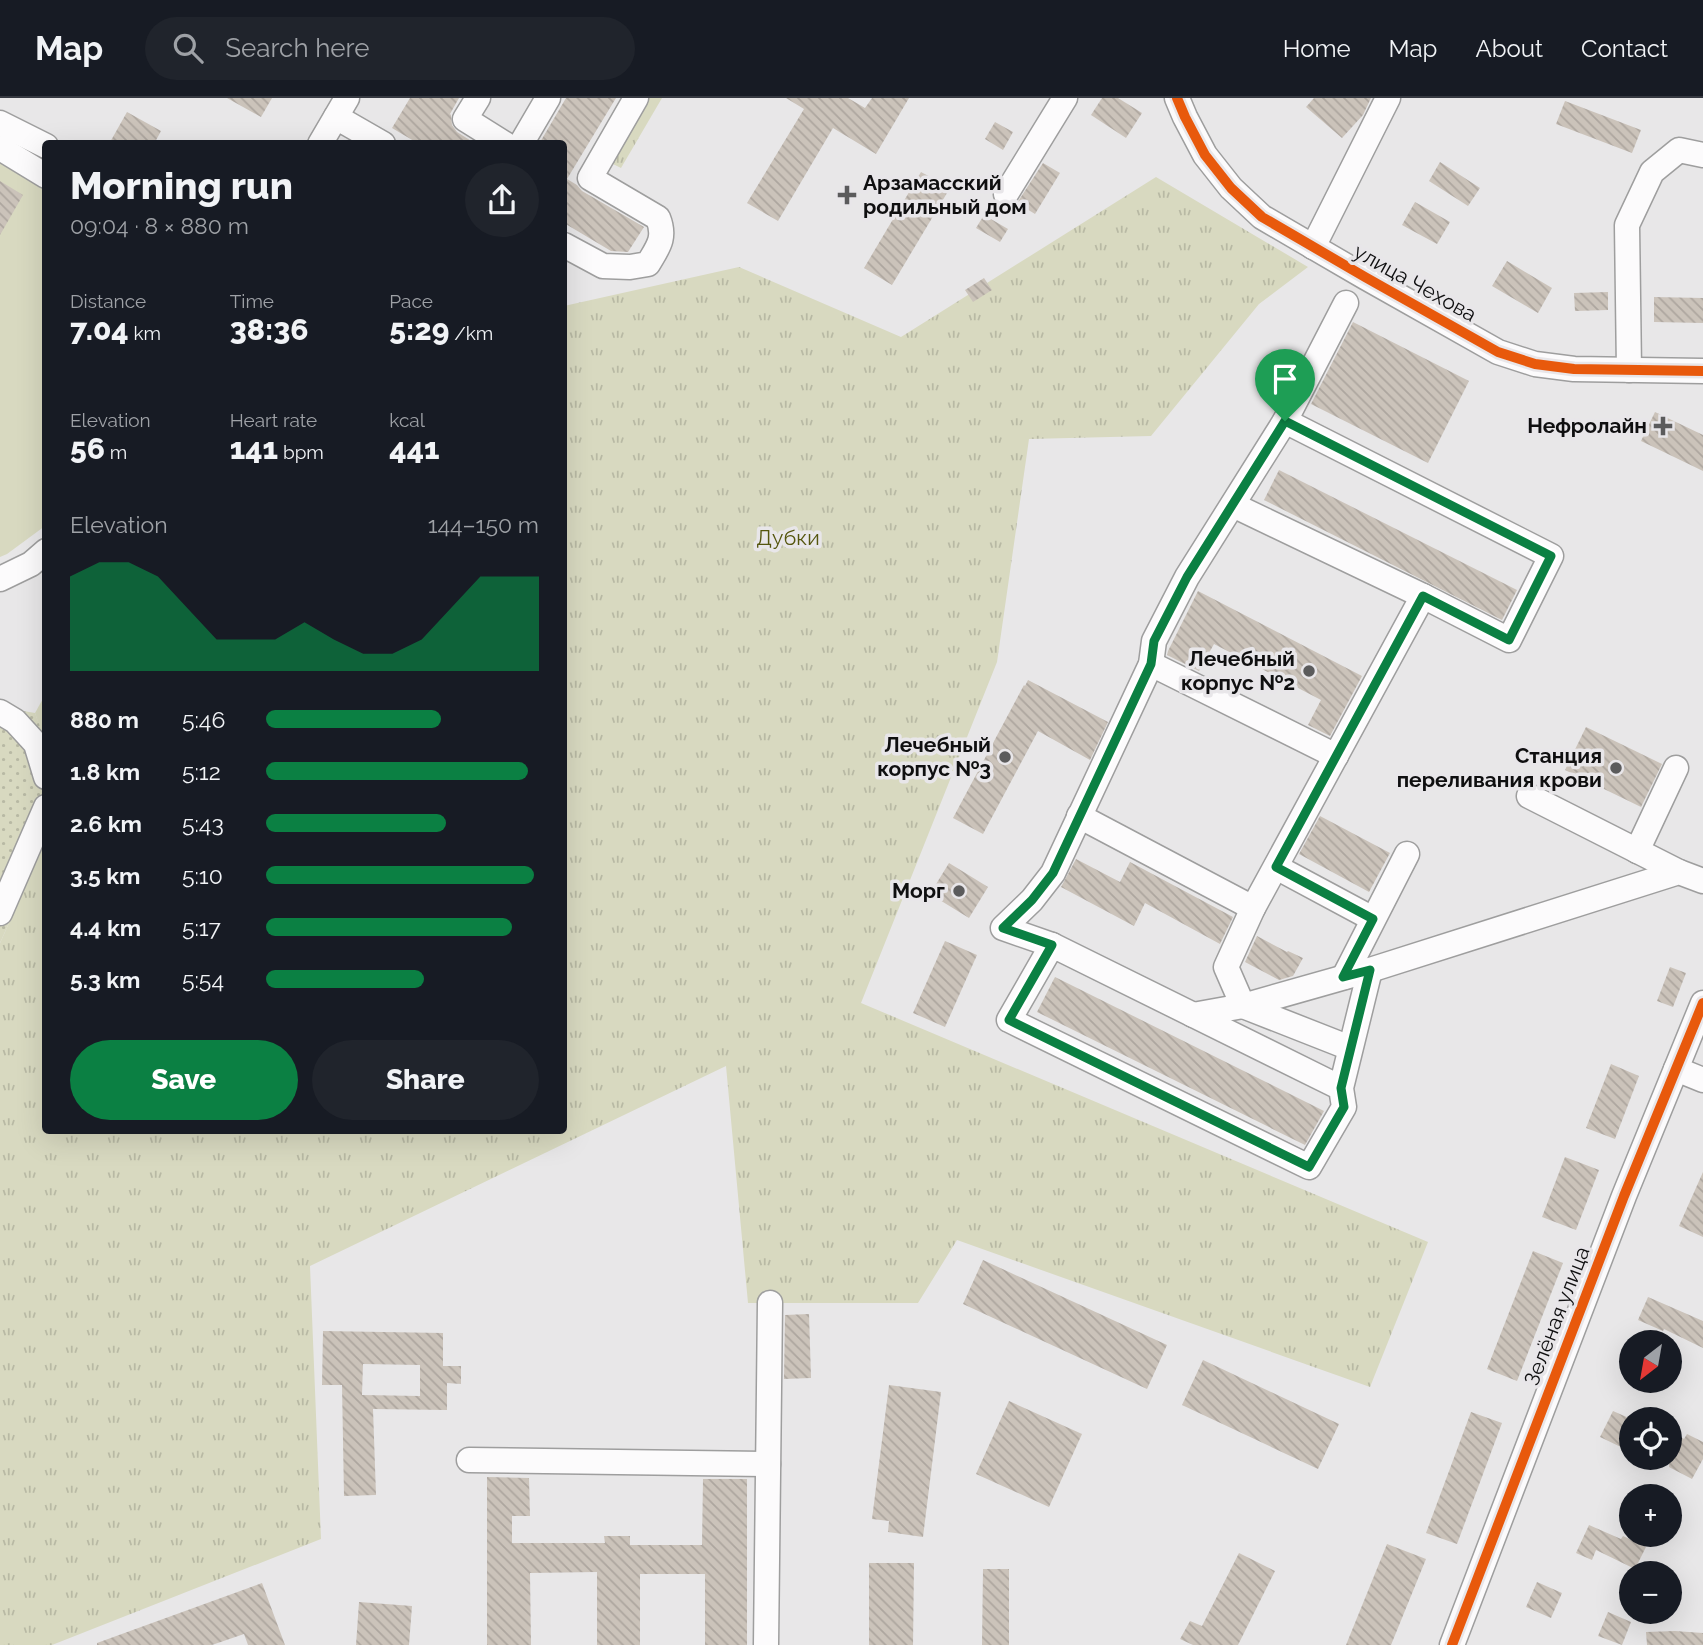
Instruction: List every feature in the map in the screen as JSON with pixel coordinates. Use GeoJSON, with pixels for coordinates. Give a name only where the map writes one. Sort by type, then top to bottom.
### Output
{"type":"FeatureCollection","features":[{"type":"Feature","properties":{"kind":"street"},"geometry":{"type":"LineString","coordinates":[[478,98],[465,119],[499,140]]}},
{"type":"Feature","properties":{"kind":"street"},"geometry":{"type":"LineString","coordinates":[[524,140],[548,98]]}},
{"type":"Feature","properties":{"kind":"street"},"geometry":{"type":"LineString","coordinates":[[567,247],[603,266],[629,267],[648,264],[660,243],[662,229],[658,218],[590,177],[636,98]]}},
{"type":"Feature","properties":{"kind":"street"},"geometry":{"type":"LineString","coordinates":[[1006,194],[1065,98]]}},
{"type":"Feature","properties":{"kind":"street","name":"улица Чехова"},"geometry":{"type":"LineString","coordinates":[[1177,98],[1205,156],[1230,188],[1262,217],[1498,352],[1535,364],[1574,369],[1703,371]]}},
{"type":"Feature","properties":{"kind":"street"},"geometry":{"type":"LineString","coordinates":[[1313,247],[1388,98]]}},
{"type":"Feature","properties":{"kind":"street"},"geometry":{"type":"LineString","coordinates":[[322,140],[342,103],[379,140]]}},
{"type":"Feature","properties":{"kind":"street"},"geometry":{"type":"LineString","coordinates":[[0,123],[42,144]]}},
{"type":"Feature","properties":{"kind":"street"},"geometry":{"type":"LineString","coordinates":[[0,148],[42,174]]}},
{"type":"Feature","properties":{"kind":"street"},"geometry":{"type":"LineString","coordinates":[[1629,370],[1627,225],[1652,172],[1679,150],[1703,155]]}},
{"type":"Feature","properties":{"kind":"street"},"geometry":{"type":"LineString","coordinates":[[1341,1088],[1052,945],[1003,928],[1032,900],[1053,873],[1151,664],[1154,641],[1187,577],[1285,421],[1346,303]]}},
{"type":"Feature","properties":{"kind":"street"},"geometry":{"type":"LineString","coordinates":[[1233,505],[1509,640],[1551,556],[1285,421]]}},
{"type":"Feature","properties":{"kind":"street"},"geometry":{"type":"LineString","coordinates":[[0,579],[31,564],[42,554]]}},
{"type":"Feature","properties":{"kind":"street"},"geometry":{"type":"LineString","coordinates":[[1350,1048],[1243,1006],[1226,967],[1253,908],[1423,596]]}},
{"type":"Feature","properties":{"kind":"street"},"geometry":{"type":"LineString","coordinates":[[1151,664],[1336,756]]}},
{"type":"Feature","properties":{"kind":"street"},"geometry":{"type":"LineString","coordinates":[[0,712],[15,721],[36,744],[42,764]]}},
{"type":"Feature","properties":{"kind":"street"},"geometry":{"type":"LineString","coordinates":[[1637,851],[1676,768]]}},
{"type":"Feature","properties":{"kind":"street"},"geometry":{"type":"LineString","coordinates":[[1529,796],[1679,872],[1703,881]]}},
{"type":"Feature","properties":{"kind":"street"},"geometry":{"type":"LineString","coordinates":[[0,913],[42,816]]}},
{"type":"Feature","properties":{"kind":"street"},"geometry":{"type":"LineString","coordinates":[[1079,816],[1253,908]]}},
{"type":"Feature","properties":{"kind":"street"},"geometry":{"type":"LineString","coordinates":[[1343,977],[1407,854]]}},
{"type":"Feature","properties":{"kind":"street"},"geometry":{"type":"LineString","coordinates":[[1276,867],[1373,919]]}},
{"type":"Feature","properties":{"kind":"street"},"geometry":{"type":"LineString","coordinates":[[1193,1015],[1243,1006],[1370,970],[1679,872]]}},
{"type":"Feature","properties":{"kind":"street"},"geometry":{"type":"LineString","coordinates":[[1052,945],[1009,1020],[1309,1167],[1344,1107],[1341,1088],[1370,970]]}},
{"type":"Feature","properties":{"kind":"street","name":"Зелёная улица"},"geometry":{"type":"LineString","coordinates":[[1452,1645],[1619,1209],[1703,1003]]}},
{"type":"Feature","properties":{"kind":"street"},"geometry":{"type":"LineString","coordinates":[[1676,1069],[1703,1080]]}},
{"type":"Feature","properties":{"kind":"street"},"geometry":{"type":"LineString","coordinates":[[766,1645],[770,1303]]}},
{"type":"Feature","properties":{"kind":"street"},"geometry":{"type":"LineString","coordinates":[[469,1460],[768,1464]]}},
{"type":"Feature","properties":{"kind":"green space"},"geometry":{"type":"Polygon","coordinates":[[[649,98],[662,98],[621,168],[611,163],[649,98]]]}},
{"type":"Feature","properties":{"kind":"green space"},"geometry":{"type":"Polygon","coordinates":[[[0,138],[42,162],[42,528],[0,557],[0,138]]]}},
{"type":"Feature","properties":{"kind":"green space","name":"Дубки"},"geometry":{"type":"Polygon","coordinates":[[[1156,177],[1308,267],[1259,304],[1151,436],[1029,439],[997,662],[861,1003],[1428,1242],[1370,1387],[957,1240],[918,1303],[748,1303],[726,1066],[310,1266],[321,1539],[52,1645],[0,1645],[0,943],[42,850],[42,1134],[567,1134],[567,305],[739,267],[901,337],[1156,177]]]}},
{"type":"Feature","properties":{"kind":"green space"},"geometry":{"type":"Polygon","coordinates":[[[42,700],[42,734],[35,713],[42,700]]]}},
{"type":"Feature","properties":{"kind":"green space"},"geometry":{"type":"Polygon","coordinates":[[[0,707],[35,713],[42,732],[42,850],[0,943],[0,707]]]}},
{"type":"Feature","properties":{"kind":"building"},"geometry":{"type":"Polygon","coordinates":[[[227,98],[272,98],[261,117],[227,98]]]}},
{"type":"Feature","properties":{"kind":"building"},"geometry":{"type":"Polygon","coordinates":[[[410,98],[459,98],[450,114],[452,125],[470,140],[412,140],[392,128],[410,98]]]}},
{"type":"Feature","properties":{"kind":"building"},"geometry":{"type":"Polygon","coordinates":[[[566,98],[616,98],[567,179],[567,140],[541,140],[566,98]]]}},
{"type":"Feature","properties":{"kind":"building"},"geometry":{"type":"Polygon","coordinates":[[[786,98],[848,98],[865,108],[872,98],[909,98],[876,154],[833,128],[778,221],[747,203],[804,109],[786,98]]]}},
{"type":"Feature","properties":{"kind":"building"},"geometry":{"type":"Polygon","coordinates":[[[1102,98],[1118,98],[1142,113],[1126,138],[1091,115],[1102,98]]]}},
{"type":"Feature","properties":{"kind":"building"},"geometry":{"type":"Polygon","coordinates":[[[1314,98],[1371,98],[1363,115],[1342,138],[1306,107],[1314,98]]]}},
{"type":"Feature","properties":{"kind":"building"},"geometry":{"type":"Polygon","coordinates":[[[1565,101],[1641,130],[1632,153],[1556,124],[1565,101]]]}},
{"type":"Feature","properties":{"kind":"building"},"geometry":{"type":"Polygon","coordinates":[[[127,112],[161,131],[156,140],[111,140],[127,112]]]}},
{"type":"Feature","properties":{"kind":"building"},"geometry":{"type":"Polygon","coordinates":[[[995,122],[1013,132],[1003,150],[985,139],[995,122]]]}},
{"type":"Feature","properties":{"kind":"building"},"geometry":{"type":"Polygon","coordinates":[[[1440,162],[1480,188],[1468,206],[1429,181],[1440,162]]]}},
{"type":"Feature","properties":{"kind":"building"},"geometry":{"type":"Polygon","coordinates":[[[1043,163],[1060,173],[1035,214],[1017,203],[1043,163]]]}},
{"type":"Feature","properties":{"kind":"building"},"geometry":{"type":"Polygon","coordinates":[[[921,172],[950,188],[892,285],[864,268],[921,172]]]}},
{"type":"Feature","properties":{"kind":"building"},"geometry":{"type":"Polygon","coordinates":[[[567,179],[582,191],[644,227],[628,252],[611,251],[567,225],[567,179]]]}},
{"type":"Feature","properties":{"kind":"building"},"geometry":{"type":"Polygon","coordinates":[[[0,181],[23,195],[0,235],[0,181]]]}},
{"type":"Feature","properties":{"kind":"building"},"geometry":{"type":"Polygon","coordinates":[[[1415,202],[1450,222],[1437,244],[1402,225],[1415,202]]]}},
{"type":"Feature","properties":{"kind":"building"},"geometry":{"type":"Polygon","coordinates":[[[984,215],[1008,229],[1000,242],[976,228],[984,215]]]}},
{"type":"Feature","properties":{"kind":"building"},"geometry":{"type":"Polygon","coordinates":[[[1507,261],[1552,288],[1538,313],[1492,286],[1507,261]]]}},
{"type":"Feature","properties":{"kind":"building"},"geometry":{"type":"Polygon","coordinates":[[[984,278],[992,290],[973,302],[965,290],[984,278]]]}},
{"type":"Feature","properties":{"kind":"building"},"geometry":{"type":"Polygon","coordinates":[[[1608,292],[1608,310],[1575,311],[1574,293],[1608,292]]]}},
{"type":"Feature","properties":{"kind":"building"},"geometry":{"type":"Polygon","coordinates":[[[1654,297],[1703,298],[1703,323],[1654,322],[1654,297]]]}},
{"type":"Feature","properties":{"kind":"building"},"geometry":{"type":"Polygon","coordinates":[[[1353,322],[1469,381],[1428,463],[1311,404],[1353,322]]]}},
{"type":"Feature","properties":{"kind":"building"},"geometry":{"type":"Polygon","coordinates":[[[1655,412],[1703,435],[1703,471],[1641,441],[1655,412]]]}},
{"type":"Feature","properties":{"kind":"building"},"geometry":{"type":"Polygon","coordinates":[[[1279,470],[1517,590],[1502,620],[1264,500],[1279,470]]]}},
{"type":"Feature","properties":{"kind":"building","name":"Лечебный корпус №2"},"geometry":{"type":"Polygon","coordinates":[[[1198,591],[1362,676],[1330,736],[1308,725],[1321,700],[1214,644],[1199,671],[1167,655],[1198,591]]]}},
{"type":"Feature","properties":{"kind":"building","name":"Лечебный корпус №3"},"geometry":{"type":"Polygon","coordinates":[[[1028,680],[1108,722],[1090,760],[1038,731],[983,834],[953,818],[1028,680]]]}},
{"type":"Feature","properties":{"kind":"building","name":"Станция переливания крови"},"geometry":{"type":"Polygon","coordinates":[[[1586,727],[1662,764],[1641,807],[1565,770],[1586,727]]]}},
{"type":"Feature","properties":{"kind":"building"},"geometry":{"type":"Polygon","coordinates":[[[1320,816],[1390,853],[1369,892],[1299,854],[1320,816]]]}},
{"type":"Feature","properties":{"kind":"building"},"geometry":{"type":"Polygon","coordinates":[[[1076,859],[1120,882],[1130,862],[1233,917],[1220,944],[1145,903],[1134,926],[1061,887],[1076,859]]]}},
{"type":"Feature","properties":{"kind":"building","name":"Морг"},"geometry":{"type":"Polygon","coordinates":[[[949,863],[988,887],[969,918],[930,894],[949,863]]]}},
{"type":"Feature","properties":{"kind":"building"},"geometry":{"type":"Polygon","coordinates":[[[1257,936],[1303,958],[1293,976],[1279,980],[1245,962],[1257,936]]]}},
{"type":"Feature","properties":{"kind":"building"},"geometry":{"type":"Polygon","coordinates":[[[945,941],[977,955],[945,1027],[913,1013],[945,941]]]}},
{"type":"Feature","properties":{"kind":"building"},"geometry":{"type":"Polygon","coordinates":[[[1670,967],[1686,973],[1673,1007],[1657,1001],[1670,967]]]}},
{"type":"Feature","properties":{"kind":"building"},"geometry":{"type":"Polygon","coordinates":[[[1055,977],[1324,1111],[1305,1145],[1037,1012],[1055,977]]]}},
{"type":"Feature","properties":{"kind":"building"},"geometry":{"type":"Polygon","coordinates":[[[1611,1064],[1639,1076],[1615,1139],[1586,1128],[1611,1064]]]}},
{"type":"Feature","properties":{"kind":"building"},"geometry":{"type":"Polygon","coordinates":[[[1565,1157],[1599,1170],[1576,1230],[1542,1217],[1565,1157]]]}},
{"type":"Feature","properties":{"kind":"building"},"geometry":{"type":"Polygon","coordinates":[[[1703,1172],[1703,1237],[1679,1226],[1703,1172]]]}},
{"type":"Feature","properties":{"kind":"building"},"geometry":{"type":"Polygon","coordinates":[[[1533,1251],[1563,1263],[1517,1381],[1487,1369],[1533,1251]]]}},
{"type":"Feature","properties":{"kind":"building"},"geometry":{"type":"Polygon","coordinates":[[[983,1260],[1167,1345],[1147,1389],[963,1304],[983,1260]]]}},
{"type":"Feature","properties":{"kind":"building"},"geometry":{"type":"Polygon","coordinates":[[[1648,1297],[1703,1321],[1703,1348],[1682,1338],[1682,1330],[1661,1330],[1638,1320],[1648,1297]]]}},
{"type":"Feature","properties":{"kind":"building"},"geometry":{"type":"Polygon","coordinates":[[[809,1314],[811,1378],[784,1379],[785,1315],[809,1314]]]}},
{"type":"Feature","properties":{"kind":"building"},"geometry":{"type":"Polygon","coordinates":[[[323,1331],[443,1333],[443,1366],[461,1366],[461,1384],[447,1383],[447,1410],[373,1409],[376,1495],[344,1496],[342,1385],[322,1385],[323,1331]],[[363,1364],[362,1395],[420,1396],[420,1365],[363,1364]]]}},
{"type":"Feature","properties":{"kind":"building"},"geometry":{"type":"Polygon","coordinates":[[[1203,1360],[1339,1424],[1318,1469],[1182,1405],[1203,1360]]]}},
{"type":"Feature","properties":{"kind":"building"},"geometry":{"type":"Polygon","coordinates":[[[889,1385],[941,1392],[923,1537],[888,1532],[889,1521],[872,1519],[889,1385]]]}},
{"type":"Feature","properties":{"kind":"building"},"geometry":{"type":"Polygon","coordinates":[[[1009,1401],[1082,1434],[1049,1507],[976,1474],[1009,1401]]]}},
{"type":"Feature","properties":{"kind":"building"},"geometry":{"type":"Polygon","coordinates":[[[1613,1411],[1619,1414],[1619,1446],[1600,1437],[1613,1411]]]}},
{"type":"Feature","properties":{"kind":"building"},"geometry":{"type":"Polygon","coordinates":[[[1471,1412],[1502,1423],[1457,1544],[1426,1533],[1471,1412]]]}},
{"type":"Feature","properties":{"kind":"building"},"geometry":{"type":"Polygon","coordinates":[[[1687,1434],[1703,1442],[1703,1459],[1692,1479],[1675,1470],[1682,1470],[1682,1438],[1684,1439],[1687,1434]]]}},
{"type":"Feature","properties":{"kind":"building"},"geometry":{"type":"Polygon","coordinates":[[[487,1477],[529,1478],[530,1516],[512,1516],[512,1543],[605,1543],[604,1536],[630,1536],[630,1545],[702,1545],[703,1479],[747,1479],[747,1645],[705,1645],[705,1574],[640,1574],[640,1645],[597,1645],[597,1572],[530,1573],[531,1645],[487,1645],[487,1477]]]}},
{"type":"Feature","properties":{"kind":"building"},"geometry":{"type":"Polygon","coordinates":[[[1589,1525],[1619,1538],[1619,1547],[1646,1547],[1639,1561],[1619,1561],[1596,1550],[1592,1560],[1576,1553],[1589,1525]]]}},
{"type":"Feature","properties":{"kind":"building"},"geometry":{"type":"Polygon","coordinates":[[[1387,1544],[1426,1559],[1391,1645],[1346,1645],[1387,1544]]]}},
{"type":"Feature","properties":{"kind":"building"},"geometry":{"type":"Polygon","coordinates":[[[1239,1553],[1275,1571],[1238,1645],[1193,1645],[1180,1639],[1190,1621],[1202,1626],[1239,1553]]]}},
{"type":"Feature","properties":{"kind":"building"},"geometry":{"type":"Polygon","coordinates":[[[869,1563],[914,1563],[913,1645],[869,1645],[869,1563]]]}},
{"type":"Feature","properties":{"kind":"building"},"geometry":{"type":"Polygon","coordinates":[[[983,1569],[1009,1569],[1009,1645],[982,1645],[983,1569]]]}},
{"type":"Feature","properties":{"kind":"building"},"geometry":{"type":"Polygon","coordinates":[[[1537,1582],[1562,1593],[1551,1618],[1526,1607],[1537,1582]]]}},
{"type":"Feature","properties":{"kind":"building"},"geometry":{"type":"Polygon","coordinates":[[[262,1583],[285,1645],[248,1645],[244,1634],[212,1645],[97,1645],[97,1643],[262,1583]]]}},
{"type":"Feature","properties":{"kind":"building"},"geometry":{"type":"Polygon","coordinates":[[[359,1602],[412,1606],[409,1645],[356,1645],[359,1602]]]}},
{"type":"Feature","properties":{"kind":"building"},"geometry":{"type":"Polygon","coordinates":[[[1608,1612],[1619,1617],[1619,1624],[1630,1624],[1622,1645],[1598,1636],[1608,1612]]]}},
{"type":"Feature","properties":{"kind":"building"},"geometry":{"type":"Polygon","coordinates":[[[1646,1632],[1703,1633],[1703,1645],[1647,1645],[1646,1632]]]}},
{"type":"Feature","properties":{"kind":"cycle path"},"geometry":{"type":"LineString","coordinates":[[1177,98],[1205,155],[1231,188],[1262,217],[1498,352],[1535,364],[1574,369],[1703,371]]}},
{"type":"Feature","properties":{"kind":"cycle path"},"geometry":{"type":"LineString","coordinates":[[1452,1645],[1624,1196],[1703,1003]]}},
{"type":"Feature","properties":{"kind":"place","name":"Арзамасский родильный дом"},"geometry":{"type":"Point","coordinates":[847,195]}},
{"type":"Feature","properties":{"kind":"place","name":"Нефролайн"},"geometry":{"type":"Point","coordinates":[1663,426]}},
{"type":"Feature","properties":{"kind":"place","name":"Лечебный корпус №2"},"geometry":{"type":"Point","coordinates":[1309,671]}},
{"type":"Feature","properties":{"kind":"place","name":"Лечебный корпус №3"},"geometry":{"type":"Point","coordinates":[1005,757]}},
{"type":"Feature","properties":{"kind":"place","name":"Станция переливания крови"},"geometry":{"type":"Point","coordinates":[1616,768]}},
{"type":"Feature","properties":{"kind":"place","name":"Морг"},"geometry":{"type":"Point","coordinates":[959,891]}},
{"type":"Feature","properties":{"kind":"route"},"geometry":{"type":"LineString","coordinates":[[1285,421],[1551,556],[1509,640],[1423,596],[1276,867],[1373,919],[1343,977],[1370,970],[1341,1088],[1344,1107],[1309,1167],[1009,1020],[1052,945],[1003,928],[1032,900],[1053,873],[1151,664],[1154,641],[1187,577],[1285,421]]}}]}
